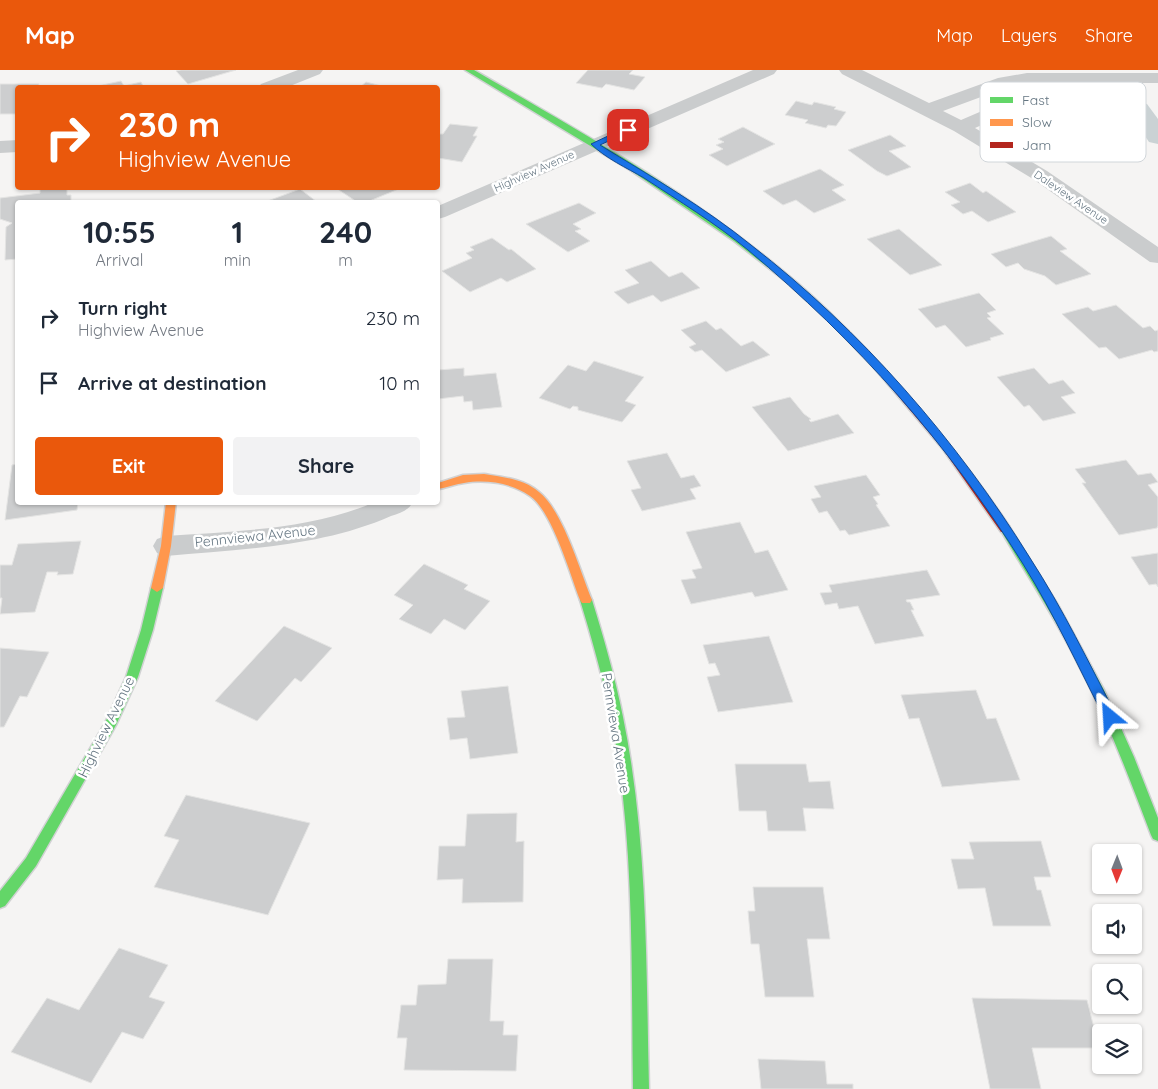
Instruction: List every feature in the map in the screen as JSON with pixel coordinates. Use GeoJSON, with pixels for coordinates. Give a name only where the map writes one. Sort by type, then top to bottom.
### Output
{"type":"FeatureCollection","features":[{"type":"Feature","properties":{"kind":"street"},"geometry":{"type":"LineString","coordinates":[[275,85],[314,70]]}},
{"type":"Feature","properties":{"kind":"street"},"geometry":{"type":"LineString","coordinates":[[468,70],[594,144],[689,203],[748,246],[806,295],[864,351],[921,414],[986,500],[1027,562],[1069,635],[1119,734],[1158,835]]}},
{"type":"Feature","properties":{"kind":"street","name":"Highview Avenue"},"geometry":{"type":"LineString","coordinates":[[440,212],[768,70]]}},
{"type":"Feature","properties":{"kind":"street","name":"Daleview Avenue"},"geometry":{"type":"LineString","coordinates":[[848,70],[980,139]]}},
{"type":"Feature","properties":{"kind":"street"},"geometry":{"type":"LineString","coordinates":[[1004,82],[1027,78],[1158,78]]}},
{"type":"Feature","properties":{"kind":"street"},"geometry":{"type":"LineString","coordinates":[[1090,82],[1114,78]]}},
{"type":"Feature","properties":{"kind":"street"},"geometry":{"type":"LineString","coordinates":[[928,110],[980,91]]}},
{"type":"Feature","properties":{"kind":"street"},"geometry":{"type":"LineString","coordinates":[[961,127],[980,119]]}},
{"type":"Feature","properties":{"kind":"street"},"geometry":{"type":"LineString","coordinates":[[0,147],[15,146]]}},
{"type":"Feature","properties":{"kind":"street","name":"Daleview Avenue"},"geometry":{"type":"LineString","coordinates":[[1019,162],[1158,257]]}},
{"type":"Feature","properties":{"kind":"street","name":"Pennviewa Avenue"},"geometry":{"type":"LineString","coordinates":[[440,485],[466,478],[504,479],[534,493],[552,514],[585,593],[604,660],[619,736],[634,859],[641,1089]]}},
{"type":"Feature","properties":{"kind":"street","name":"Highview Avenue"},"geometry":{"type":"LineString","coordinates":[[0,902],[31,862],[74,791],[110,726],[132,677],[147,630],[166,546],[171,505]]}},
{"type":"Feature","properties":{"kind":"street","name":"Pennviewa Avenue"},"geometry":{"type":"LineString","coordinates":[[166,546],[314,531],[356,521],[393,505]]}},
{"type":"Feature","properties":{"kind":"building"},"geometry":{"type":"Polygon","coordinates":[[[236,70],[188,84],[176,71],[236,70]]]}},
{"type":"Feature","properties":{"kind":"building"},"geometry":{"type":"Polygon","coordinates":[[[588,70],[633,70],[629,74],[645,77],[634,90],[606,84],[602,88],[576,83],[588,70]]]}},
{"type":"Feature","properties":{"kind":"building"},"geometry":{"type":"Polygon","coordinates":[[[121,81],[123,85],[103,85],[121,81]]]}},
{"type":"Feature","properties":{"kind":"building"},"geometry":{"type":"Polygon","coordinates":[[[141,82],[142,85],[128,85],[141,82]]]}},
{"type":"Feature","properties":{"kind":"building"},"geometry":{"type":"Polygon","coordinates":[[[366,82],[378,85],[362,85],[366,82]]]}},
{"type":"Feature","properties":{"kind":"building"},"geometry":{"type":"Polygon","coordinates":[[[0,84],[39,84],[15,85],[15,114],[0,114],[0,84]]]}},
{"type":"Feature","properties":{"kind":"building"},"geometry":{"type":"Polygon","coordinates":[[[796,101],[812,105],[814,102],[836,107],[834,109],[846,112],[836,126],[828,125],[826,128],[805,123],[808,120],[785,115],[796,101]]]}},
{"type":"Feature","properties":{"kind":"building"},"geometry":{"type":"Polygon","coordinates":[[[450,124],[478,127],[473,136],[477,136],[462,162],[440,158],[440,134],[443,134],[450,124]]]}},
{"type":"Feature","properties":{"kind":"building"},"geometry":{"type":"Polygon","coordinates":[[[743,127],[775,144],[727,166],[709,155],[723,149],[716,145],[724,142],[718,139],[743,127]]]}},
{"type":"Feature","properties":{"kind":"building"},"geometry":{"type":"Polygon","coordinates":[[[890,135],[906,146],[889,151],[911,167],[887,176],[848,150],[890,135]]]}},
{"type":"Feature","properties":{"kind":"building"},"geometry":{"type":"Polygon","coordinates":[[[820,169],[844,185],[832,190],[846,200],[814,213],[796,200],[783,205],[763,191],[820,169]]]}},
{"type":"Feature","properties":{"kind":"building"},"geometry":{"type":"Polygon","coordinates":[[[970,183],[983,193],[986,191],[1016,212],[988,222],[972,211],[963,214],[951,205],[960,202],[945,192],[970,183]]]}},
{"type":"Feature","properties":{"kind":"building"},"geometry":{"type":"Polygon","coordinates":[[[40,190],[67,190],[67,195],[71,195],[71,200],[15,200],[15,259],[5,260],[6,227],[12,223],[0,219],[0,198],[40,193],[40,190]]]}},
{"type":"Feature","properties":{"kind":"building"},"geometry":{"type":"Polygon","coordinates":[[[301,190],[314,200],[270,200],[301,190]]]}},
{"type":"Feature","properties":{"kind":"building"},"geometry":{"type":"Polygon","coordinates":[[[339,190],[396,190],[372,200],[354,200],[339,190]]]}},
{"type":"Feature","properties":{"kind":"building"},"geometry":{"type":"Polygon","coordinates":[[[579,203],[596,213],[573,224],[581,229],[575,231],[590,241],[568,252],[526,224],[579,203]]]}},
{"type":"Feature","properties":{"kind":"building"},"geometry":{"type":"Polygon","coordinates":[[[899,229],[942,265],[910,275],[867,239],[899,229]]]}},
{"type":"Feature","properties":{"kind":"building"},"geometry":{"type":"Polygon","coordinates":[[[1051,236],[1067,249],[1060,251],[1091,274],[1056,285],[1045,276],[1024,269],[1018,263],[1006,267],[991,254],[1051,236]]]}},
{"type":"Feature","properties":{"kind":"building"},"geometry":{"type":"Polygon","coordinates":[[[492,238],[509,250],[511,249],[536,269],[507,282],[501,278],[470,292],[442,271],[472,258],[466,253],[474,250],[470,247],[492,238]]]}},
{"type":"Feature","properties":{"kind":"building"},"geometry":{"type":"Polygon","coordinates":[[[651,261],[669,277],[682,272],[700,288],[661,302],[653,295],[628,304],[614,292],[639,283],[625,270],[651,261]]]}},
{"type":"Feature","properties":{"kind":"building"},"geometry":{"type":"Polygon","coordinates":[[[979,293],[996,310],[987,313],[991,317],[987,318],[1004,334],[966,347],[945,325],[936,328],[918,309],[979,293]]]}},
{"type":"Feature","properties":{"kind":"building"},"geometry":{"type":"Polygon","coordinates":[[[1116,305],[1143,328],[1150,326],[1155,331],[1158,330],[1158,351],[1154,352],[1152,350],[1119,359],[1106,347],[1099,348],[1062,314],[1088,307],[1093,311],[1116,305]]]}},
{"type":"Feature","properties":{"kind":"building"},"geometry":{"type":"Polygon","coordinates":[[[706,321],[716,330],[721,328],[741,346],[753,341],[770,355],[726,372],[702,350],[695,352],[689,347],[696,344],[681,330],[706,321]]]}},
{"type":"Feature","properties":{"kind":"building"},"geometry":{"type":"Polygon","coordinates":[[[594,361],[644,377],[625,401],[636,405],[622,422],[578,410],[578,407],[573,406],[570,409],[539,398],[568,365],[586,371],[594,361]]]}},
{"type":"Feature","properties":{"kind":"building"},"geometry":{"type":"Polygon","coordinates":[[[464,368],[464,376],[496,373],[502,407],[473,410],[472,401],[464,402],[463,396],[440,399],[440,370],[464,368]]]}},
{"type":"Feature","properties":{"kind":"building"},"geometry":{"type":"Polygon","coordinates":[[[1034,368],[1049,384],[1063,380],[1075,393],[1061,397],[1076,413],[1043,421],[1029,405],[1024,407],[997,377],[1034,368]]]}},
{"type":"Feature","properties":{"kind":"building"},"geometry":{"type":"Polygon","coordinates":[[[790,397],[804,414],[811,419],[809,420],[811,422],[838,414],[854,433],[788,451],[752,407],[790,397]]]}},
{"type":"Feature","properties":{"kind":"building"},"geometry":{"type":"Polygon","coordinates":[[[667,453],[681,478],[694,475],[701,486],[690,489],[696,499],[642,511],[631,490],[641,488],[627,461],[667,453]]]}},
{"type":"Feature","properties":{"kind":"building"},"geometry":{"type":"Polygon","coordinates":[[[1126,460],[1138,475],[1151,473],[1158,482],[1148,485],[1158,497],[1158,526],[1157,528],[1119,535],[1082,483],[1086,483],[1075,469],[1126,460]]]}},
{"type":"Feature","properties":{"kind":"building"},"geometry":{"type":"Polygon","coordinates":[[[15,464],[15,505],[78,505],[77,510],[5,520],[12,465],[15,464]]]}},
{"type":"Feature","properties":{"kind":"building"},"geometry":{"type":"Polygon","coordinates":[[[866,475],[880,495],[873,497],[890,526],[849,535],[845,530],[840,531],[827,511],[819,513],[811,499],[821,497],[814,486],[866,475]]]}},
{"type":"Feature","properties":{"kind":"building"},"geometry":{"type":"Polygon","coordinates":[[[740,522],[755,553],[768,550],[788,590],[755,597],[752,592],[691,604],[681,580],[696,578],[692,570],[702,568],[686,532],[740,522]]]}},
{"type":"Feature","properties":{"kind":"building"},"geometry":{"type":"Polygon","coordinates":[[[81,541],[73,574],[57,575],[58,572],[47,572],[35,612],[0,614],[2,598],[0,598],[0,565],[12,565],[18,544],[81,541]]]}},
{"type":"Feature","properties":{"kind":"building"},"geometry":{"type":"Polygon","coordinates":[[[1158,553],[1158,587],[1156,584],[1149,585],[1131,557],[1158,553]]]}},
{"type":"Feature","properties":{"kind":"building"},"geometry":{"type":"Polygon","coordinates":[[[424,564],[468,585],[464,589],[490,601],[465,630],[444,619],[431,634],[399,619],[413,605],[394,595],[424,564]]]}},
{"type":"Feature","properties":{"kind":"building"},"geometry":{"type":"Polygon","coordinates":[[[927,570],[940,595],[906,600],[910,602],[914,610],[911,610],[924,636],[875,644],[858,606],[839,609],[837,603],[825,605],[820,593],[832,592],[829,585],[927,570]]]}},
{"type":"Feature","properties":{"kind":"building"},"geometry":{"type":"Polygon","coordinates":[[[284,626],[332,648],[301,682],[295,678],[257,721],[215,701],[284,626]]]}},
{"type":"Feature","properties":{"kind":"building"},"geometry":{"type":"Polygon","coordinates":[[[769,636],[793,702],[718,712],[707,677],[720,675],[715,663],[709,664],[703,645],[769,636]]]}},
{"type":"Feature","properties":{"kind":"building"},"geometry":{"type":"Polygon","coordinates":[[[0,648],[49,652],[27,697],[20,696],[4,727],[0,727],[0,648]]]}},
{"type":"Feature","properties":{"kind":"building"},"geometry":{"type":"Polygon","coordinates":[[[508,686],[518,753],[470,759],[467,738],[450,740],[447,718],[465,717],[461,691],[508,686]]]}},
{"type":"Feature","properties":{"kind":"building"},"geometry":{"type":"Polygon","coordinates":[[[976,690],[987,719],[996,718],[1020,780],[942,787],[919,718],[909,719],[901,695],[976,690]]]}},
{"type":"Feature","properties":{"kind":"building"},"geometry":{"type":"Polygon","coordinates":[[[735,764],[806,764],[809,782],[830,781],[834,809],[803,808],[806,831],[768,831],[766,811],[739,811],[735,764]]]}},
{"type":"Feature","properties":{"kind":"building"},"geometry":{"type":"Polygon","coordinates":[[[186,795],[310,823],[268,915],[154,887],[179,840],[164,836],[186,795]]]}},
{"type":"Feature","properties":{"kind":"building"},"geometry":{"type":"Polygon","coordinates":[[[517,813],[516,842],[524,841],[523,902],[462,903],[463,879],[437,880],[439,846],[465,846],[467,814],[517,813]]]}},
{"type":"Feature","properties":{"kind":"building"},"geometry":{"type":"Polygon","coordinates":[[[1041,841],[1051,877],[1034,877],[1037,890],[1041,890],[1051,926],[993,926],[985,888],[958,889],[951,859],[974,859],[969,842],[1041,841]]]}},
{"type":"Feature","properties":{"kind":"building"},"geometry":{"type":"Polygon","coordinates":[[[753,887],[823,887],[830,939],[807,939],[814,997],[765,997],[759,944],[751,944],[748,911],[755,911],[753,887]]]}},
{"type":"Feature","properties":{"kind":"building"},"geometry":{"type":"Polygon","coordinates":[[[119,948],[168,965],[149,997],[165,1002],[143,1039],[122,1032],[91,1083],[11,1052],[47,998],[79,1010],[119,948]]]}},
{"type":"Feature","properties":{"kind":"building"},"geometry":{"type":"Polygon","coordinates":[[[448,959],[493,959],[490,1021],[504,1021],[503,1035],[518,1035],[516,1071],[404,1070],[407,1038],[397,1038],[401,1005],[416,1005],[418,985],[446,984],[448,959]]]}},
{"type":"Feature","properties":{"kind":"building"},"geometry":{"type":"Polygon","coordinates":[[[972,998],[1087,1000],[1093,1024],[1092,1048],[1032,1048],[1041,1089],[990,1089],[972,998]]]}},
{"type":"Feature","properties":{"kind":"building"},"geometry":{"type":"Polygon","coordinates":[[[758,1059],[825,1061],[827,1084],[853,1084],[853,1089],[761,1089],[758,1059]]]}},
{"type":"Feature","properties":{"kind":"waterway"},"geometry":{"type":"LineString","coordinates":[[1146,119],[1158,137]]}},
{"type":"Feature","properties":{"kind":"traffic: fast"},"geometry":{"type":"LineString","coordinates":[[469,70],[633,168],[686,202],[737,239],[787,278],[834,321],[879,368]]}},
{"type":"Feature","properties":{"kind":"traffic: fast"},"geometry":{"type":"LineString","coordinates":[[1005,529],[1038,581],[1084,662],[1128,757],[1158,835]]}},
{"type":"Feature","properties":{"kind":"traffic: fast"},"geometry":{"type":"LineString","coordinates":[[0,902],[31,862],[110,725],[132,677],[147,630],[157,588]]}},
{"type":"Feature","properties":{"kind":"traffic: fast"},"geometry":{"type":"LineString","coordinates":[[586,600],[604,659],[618,719],[627,780],[637,904],[641,1089]]}},
{"type":"Feature","properties":{"kind":"traffic: slow"},"geometry":{"type":"LineString","coordinates":[[440,485],[463,479],[484,478],[512,482],[535,494],[547,508],[556,525],[586,600]]}},
{"type":"Feature","properties":{"kind":"traffic: slow"},"geometry":{"type":"LineString","coordinates":[[157,588],[166,546],[171,505]]}},
{"type":"Feature","properties":{"kind":"traffic: jam"},"geometry":{"type":"LineString","coordinates":[[879,368],[945,446],[1005,529]]}},
{"type":"Feature","properties":{"kind":"route"},"geometry":{"type":"LineString","coordinates":[[628,130],[594,144],[689,203],[748,246],[806,295],[864,351],[921,414],[986,500],[1027,562],[1069,635],[1110,717]]}}]}
